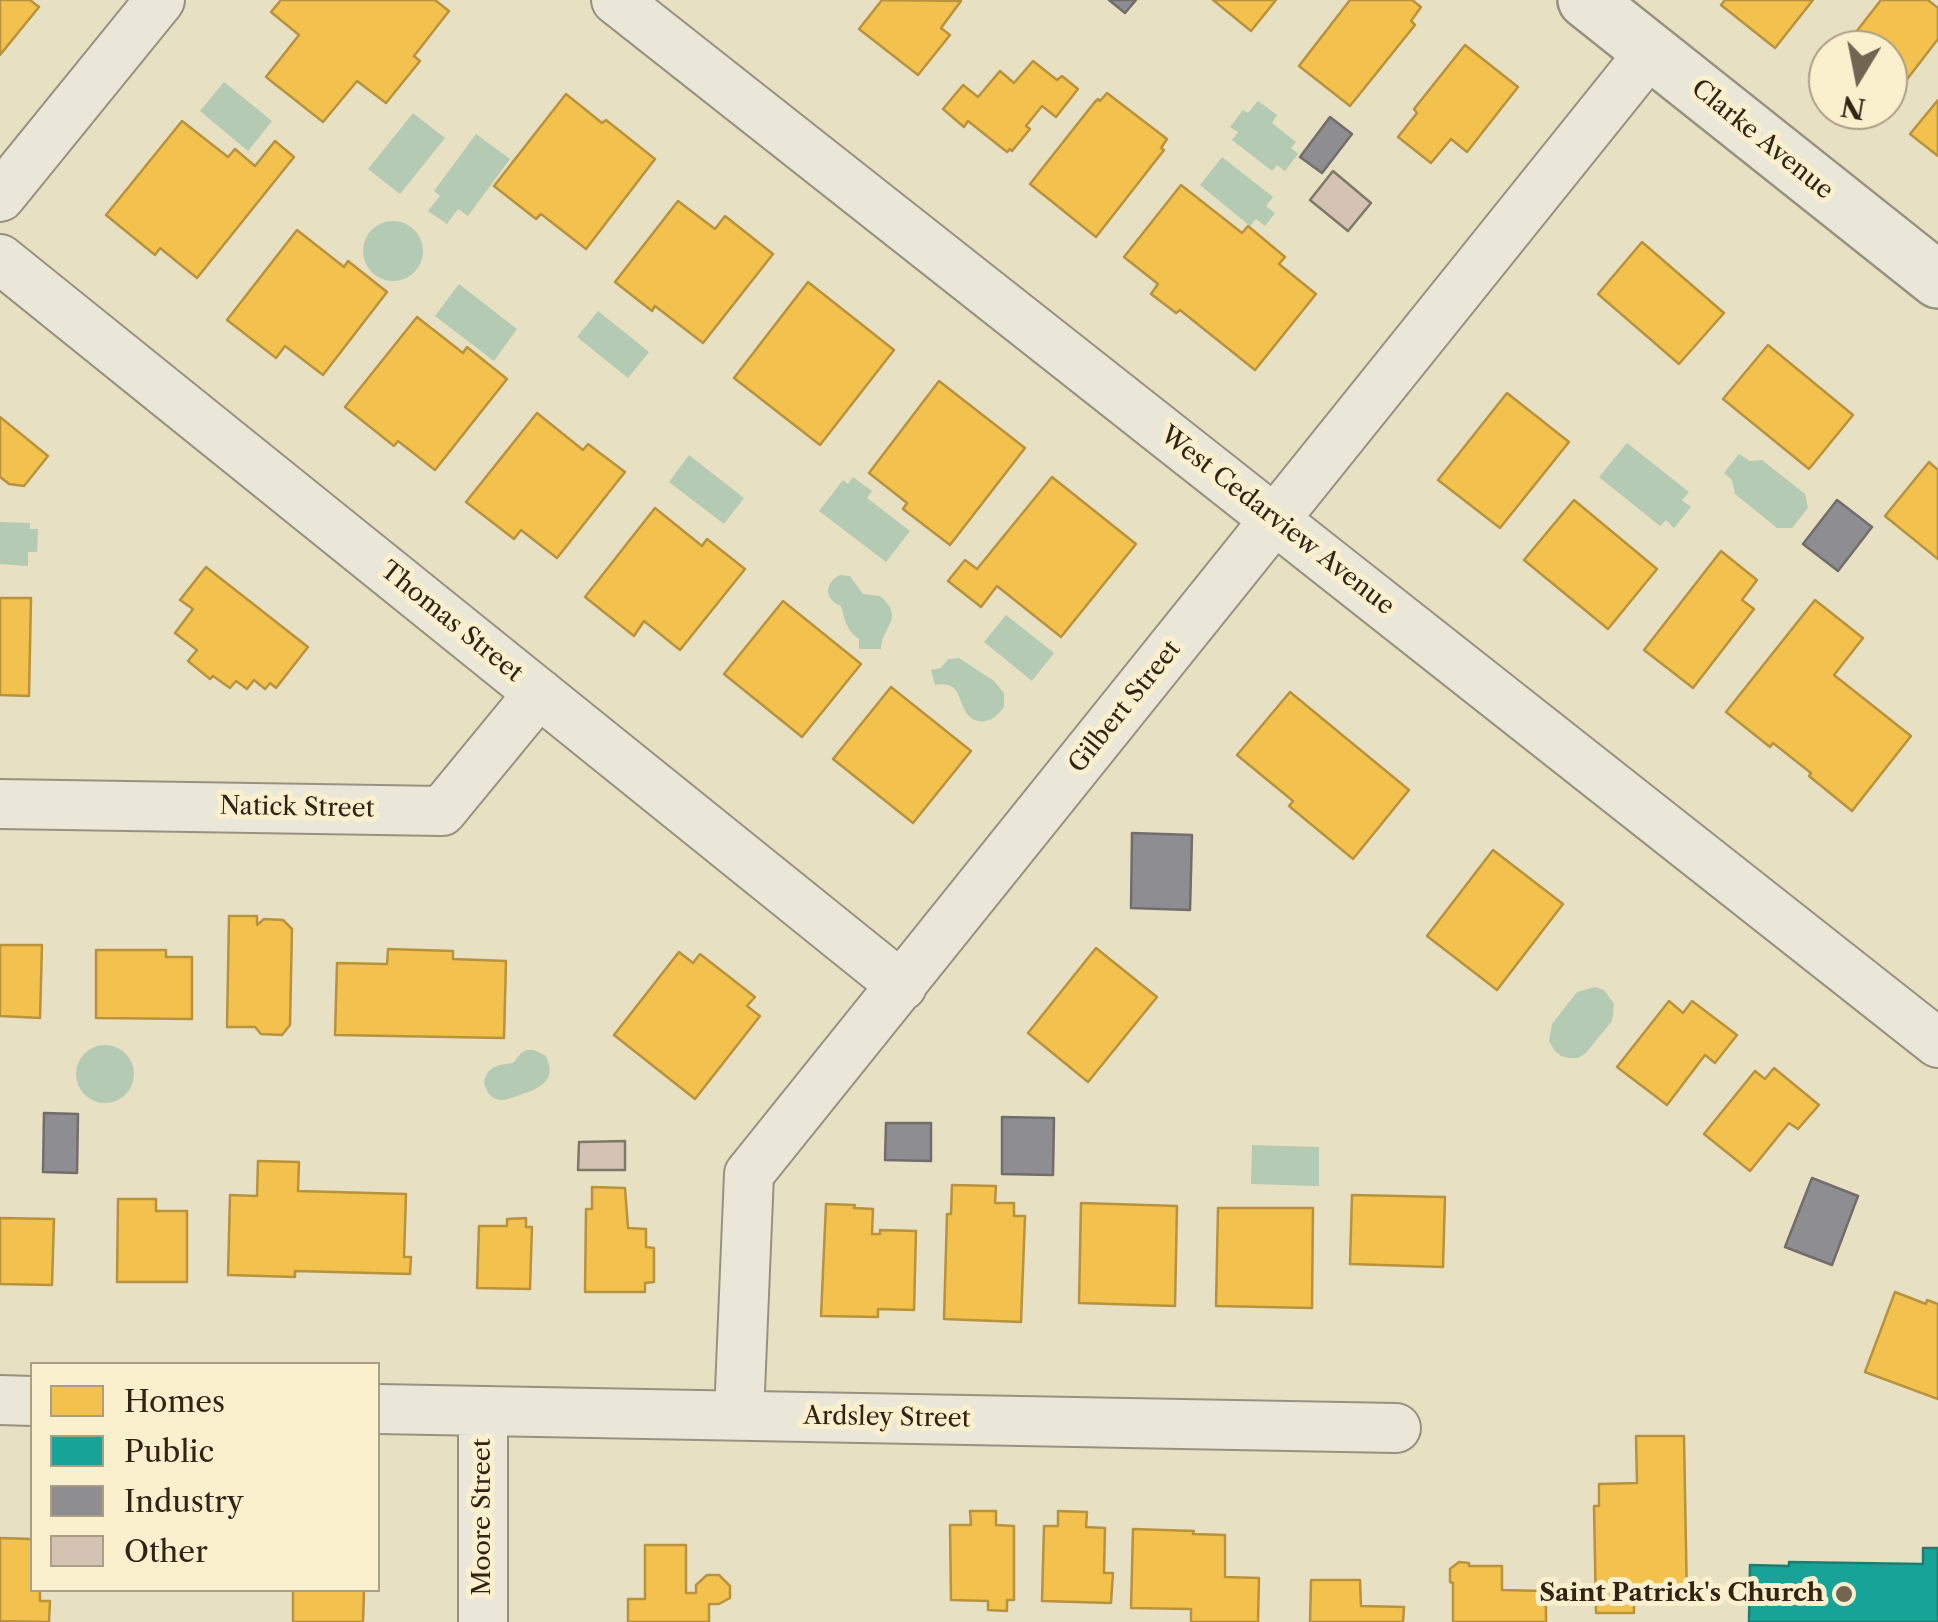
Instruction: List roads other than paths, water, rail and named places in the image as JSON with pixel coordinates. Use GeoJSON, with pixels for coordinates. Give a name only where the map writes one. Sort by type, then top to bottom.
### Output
{"type":"FeatureCollection","features":[{"type":"Feature","properties":{"kind":"street"},"geometry":{"type":"LineString","coordinates":[[0,198],[160,0]]}},
{"type":"Feature","properties":{"kind":"street","name":"West Cedarview Avenue"},"geometry":{"type":"LineString","coordinates":[[616,0],[1938,1043]]}},
{"type":"Feature","properties":{"kind":"street","name":"Clarke Avenue"},"geometry":{"type":"LineString","coordinates":[[1586,0],[1938,280]]}},
{"type":"Feature","properties":{"kind":"street","name":"Gilbert Street"},"geometry":{"type":"LineString","coordinates":[[739,1415],[749,1174],[1651,51]]}},
{"type":"Feature","properties":{"kind":"street","name":"Thomas Street"},"geometry":{"type":"LineString","coordinates":[[0,258],[902,986]]}},
{"type":"Feature","properties":{"kind":"street","name":"Natick Street"},"geometry":{"type":"LineString","coordinates":[[0,804],[442,810],[539,693]]}},
{"type":"Feature","properties":{"kind":"street"},"geometry":{"type":"LineString","coordinates":[[0,1400],[30,1401]]}},
{"type":"Feature","properties":{"kind":"street","name":"Ardsley Street"},"geometry":{"type":"LineString","coordinates":[[380,1409],[1396,1428]]}},
{"type":"Feature","properties":{"kind":"street","name":"Moore Street"},"geometry":{"type":"LineString","coordinates":[[483,1412],[483,1622]]}},
{"type":"Feature","properties":{"kind":"place","name":"Saint Patrick's Church"},"geometry":{"type":"Point","coordinates":[1844,1594]}}]}
